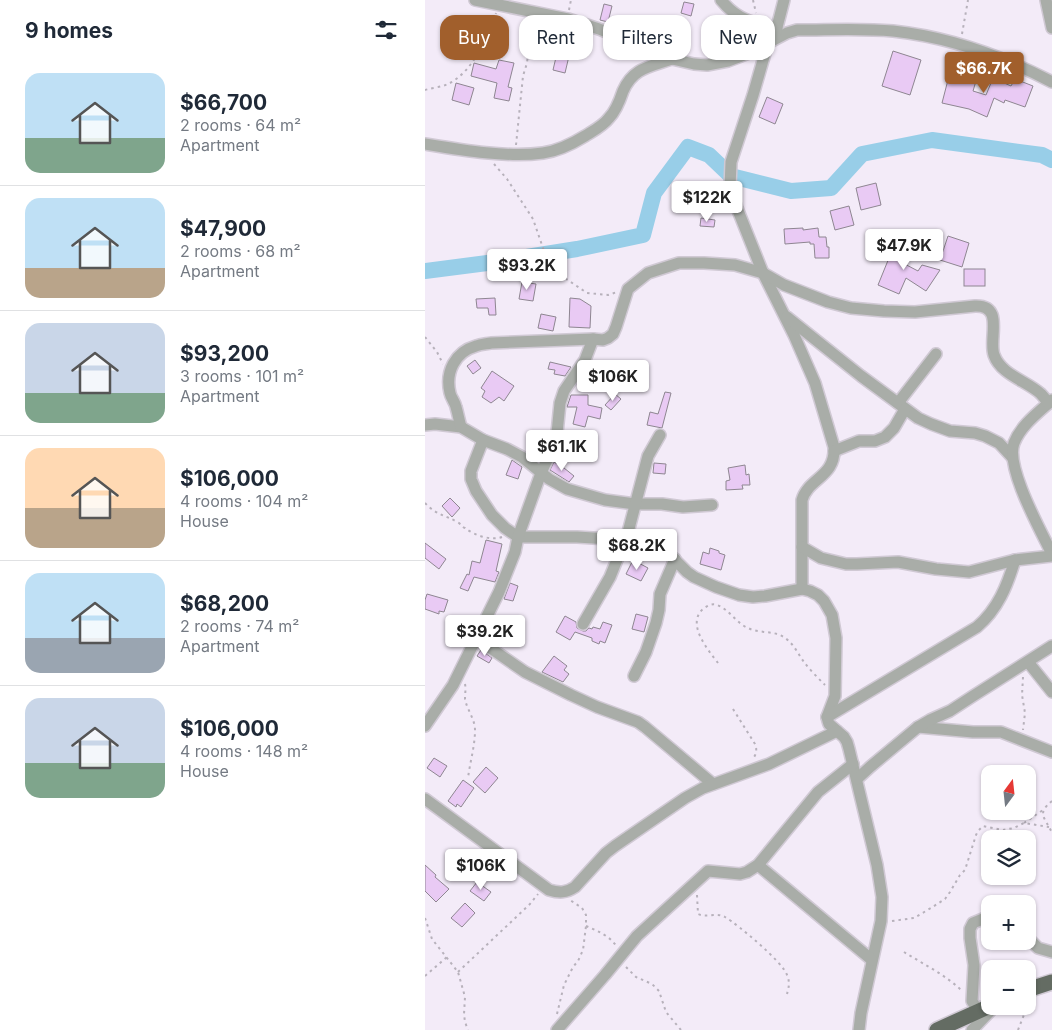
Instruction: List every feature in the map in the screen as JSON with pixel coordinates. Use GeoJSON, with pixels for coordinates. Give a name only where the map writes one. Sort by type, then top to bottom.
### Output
{"type":"FeatureCollection","features":[{"type":"Feature","properties":{"kind":"highway"},"geometry":{"type":"LineString","coordinates":[[1036,987],[1052,982]]}},
{"type":"Feature","properties":{"kind":"highway"},"geometry":{"type":"LineString","coordinates":[[937,1030],[980,1006]]}},
{"type":"Feature","properties":{"kind":"street"},"geometry":{"type":"LineString","coordinates":[[475,0],[568,19],[603,31]]}},
{"type":"Feature","properties":{"kind":"street"},"geometry":{"type":"LineString","coordinates":[[721,0],[738,15]]}},
{"type":"Feature","properties":{"kind":"street"},"geometry":{"type":"LineString","coordinates":[[775,29],[784,0]]}},
{"type":"Feature","properties":{"kind":"street"},"geometry":{"type":"LineString","coordinates":[[1047,0],[1052,28]]}},
{"type":"Feature","properties":{"kind":"street"},"geometry":{"type":"LineString","coordinates":[[775,36],[797,30],[867,29],[918,34],[960,44],[1028,70],[1052,82]]}},
{"type":"Feature","properties":{"kind":"street"},"geometry":{"type":"LineString","coordinates":[[425,144],[454,149],[513,154],[543,153],[563,148],[599,128],[610,118],[631,77],[638,72],[668,60]]}},
{"type":"Feature","properties":{"kind":"street"},"geometry":{"type":"LineString","coordinates":[[675,60],[707,65],[727,60]]}},
{"type":"Feature","properties":{"kind":"street"},"geometry":{"type":"LineString","coordinates":[[765,60],[731,162],[730,188],[763,273],[785,316],[815,383],[834,452],[831,465],[803,495],[801,510],[802,589]]}},
{"type":"Feature","properties":{"kind":"street"},"geometry":{"type":"LineString","coordinates":[[461,427],[450,392],[449,374],[453,364],[464,351],[475,346],[491,343],[603,340],[609,338],[616,327],[628,289],[648,273],[679,263],[704,263],[735,265],[763,273],[784,286],[851,308],[915,312],[975,306],[989,310],[993,317],[992,348],[995,357],[1005,370],[1050,401],[1021,430],[999,443]]}},
{"type":"Feature","properties":{"kind":"street"},"geometry":{"type":"LineString","coordinates":[[785,316],[918,418],[950,431],[975,433],[985,436],[999,443],[1012,457]]}},
{"type":"Feature","properties":{"kind":"street"},"geometry":{"type":"LineString","coordinates":[[425,726],[453,685],[499,592],[515,552],[516,535],[557,433],[563,391],[585,360],[593,339]]}},
{"type":"Feature","properties":{"kind":"street"},"geometry":{"type":"LineString","coordinates":[[834,452],[859,441],[875,441],[885,437],[894,428],[901,406],[936,354]]}},
{"type":"Feature","properties":{"kind":"street"},"geometry":{"type":"LineString","coordinates":[[425,425],[435,424],[461,427],[483,440],[523,457],[549,479],[567,489],[605,500],[683,507],[712,505]]}},
{"type":"Feature","properties":{"kind":"street"},"geometry":{"type":"LineString","coordinates":[[802,547],[821,558],[847,564],[898,562],[936,569],[969,572],[1015,560],[1052,555],[1024,495],[1015,470],[1012,457],[1014,443],[1021,430]]}},
{"type":"Feature","properties":{"kind":"street"},"geometry":{"type":"LineString","coordinates":[[583,624],[610,577],[625,540],[648,456],[660,435]]}},
{"type":"Feature","properties":{"kind":"street"},"geometry":{"type":"LineString","coordinates":[[483,440],[471,471],[471,480],[476,491],[493,515],[505,528],[516,535],[625,540],[641,539],[662,547],[694,577],[739,595],[765,596],[802,589],[818,595],[824,601],[832,615],[836,638],[835,696],[827,717],[829,724],[847,742],[877,865],[881,889],[881,921],[859,1030]]}},
{"type":"Feature","properties":{"kind":"street"},"geometry":{"type":"LineString","coordinates":[[635,676],[656,623],[660,594],[675,559]]}},
{"type":"Feature","properties":{"kind":"street"},"geometry":{"type":"LineString","coordinates":[[827,717],[977,626],[990,613],[1003,594],[1015,560]]}},
{"type":"Feature","properties":{"kind":"street"},"geometry":{"type":"LineString","coordinates":[[476,638],[525,672],[597,707],[645,726],[713,784]]}},
{"type":"Feature","properties":{"kind":"street"},"geometry":{"type":"LineString","coordinates":[[857,779],[918,727],[950,711],[1052,646]]}},
{"type":"Feature","properties":{"kind":"street"},"geometry":{"type":"LineString","coordinates":[[1026,664],[1052,692]]}},
{"type":"Feature","properties":{"kind":"street"},"geometry":{"type":"LineString","coordinates":[[918,727],[973,732],[1001,732],[1052,752]]}},
{"type":"Feature","properties":{"kind":"street"},"geometry":{"type":"LineString","coordinates":[[425,799],[549,890],[563,892],[575,887],[615,846],[685,798],[713,784],[769,764],[837,731]]}},
{"type":"Feature","properties":{"kind":"street"},"geometry":{"type":"LineString","coordinates":[[557,1030],[637,936],[693,883],[708,871],[740,874],[758,865],[818,792],[853,764]]}},
{"type":"Feature","properties":{"kind":"street"},"geometry":{"type":"LineString","coordinates":[[758,865],[872,960]]}},
{"type":"Feature","properties":{"kind":"street"},"geometry":{"type":"LineString","coordinates":[[980,1006],[969,938],[973,923],[981,920]]}},
{"type":"Feature","properties":{"kind":"street"},"geometry":{"type":"LineString","coordinates":[[1036,945],[1052,952]]}},
{"type":"Feature","properties":{"kind":"street"},"geometry":{"type":"LineString","coordinates":[[972,1030],[986,1015]]}},
{"type":"Feature","properties":{"kind":"path"},"geometry":{"type":"LineString","coordinates":[[960,44],[968,0]]}},
{"type":"Feature","properties":{"kind":"path"},"geometry":{"type":"LineString","coordinates":[[425,90],[447,84],[461,76],[485,42],[499,4]]}},
{"type":"Feature","properties":{"kind":"path"},"geometry":{"type":"LineString","coordinates":[[513,154],[517,142],[523,76],[529,45],[521,9]]}},
{"type":"Feature","properties":{"kind":"path"},"geometry":{"type":"LineString","coordinates":[[485,152],[507,179],[533,219],[544,251],[562,276],[587,293],[608,295],[628,289]]}},
{"type":"Feature","properties":{"kind":"path"},"geometry":{"type":"LineString","coordinates":[[425,337],[437,352],[449,374]]}},
{"type":"Feature","properties":{"kind":"path"},"geometry":{"type":"LineString","coordinates":[[425,503],[432,511],[485,538],[497,539],[516,535]]}},
{"type":"Feature","properties":{"kind":"path"},"geometry":{"type":"LineString","coordinates":[[717,663],[704,642],[696,622],[702,610],[714,604],[747,628],[785,637],[805,663],[835,696]]}},
{"type":"Feature","properties":{"kind":"path"},"geometry":{"type":"LineString","coordinates":[[1022,740],[1025,713],[1021,691],[1026,664]]}},
{"type":"Feature","properties":{"kind":"path"},"geometry":{"type":"LineString","coordinates":[[461,669],[466,689],[465,698],[475,730],[468,778]]}},
{"type":"Feature","properties":{"kind":"path"},"geometry":{"type":"LineString","coordinates":[[733,708],[757,747],[755,756],[749,761]]}},
{"type":"Feature","properties":{"kind":"path"},"geometry":{"type":"LineString","coordinates":[[881,921],[914,918],[945,899],[965,870],[975,836],[980,828],[983,826],[1008,830],[1014,828],[1043,810],[1052,801]]}},
{"type":"Feature","properties":{"kind":"path"},"geometry":{"type":"LineString","coordinates":[[1043,810],[1043,816],[1052,833]]}},
{"type":"Feature","properties":{"kind":"path"},"geometry":{"type":"LineString","coordinates":[[1024,823],[1049,827]]}},
{"type":"Feature","properties":{"kind":"path"},"geometry":{"type":"LineString","coordinates":[[693,883],[699,914],[703,916],[719,915],[724,917],[759,944],[787,973],[789,984],[787,994]]}},
{"type":"Feature","properties":{"kind":"path"},"geometry":{"type":"LineString","coordinates":[[458,972],[530,904],[544,886]]}},
{"type":"Feature","properties":{"kind":"path"},"geometry":{"type":"LineString","coordinates":[[557,1015],[564,985],[583,950],[587,915],[582,908],[571,901],[563,892]]}},
{"type":"Feature","properties":{"kind":"path"},"geometry":{"type":"LineString","coordinates":[[425,918],[432,939],[458,972],[465,997],[464,1014],[468,1030]]}},
{"type":"Feature","properties":{"kind":"path"},"geometry":{"type":"LineString","coordinates":[[586,926],[601,932],[613,941],[622,954],[626,967],[636,977],[652,984],[659,991],[666,1012],[681,1030]]}},
{"type":"Feature","properties":{"kind":"path"},"geometry":{"type":"LineString","coordinates":[[425,934],[429,930]]}},
{"type":"Feature","properties":{"kind":"path"},"geometry":{"type":"LineString","coordinates":[[904,952],[956,985],[980,1006]]}},
{"type":"Feature","properties":{"kind":"path"},"geometry":{"type":"LineString","coordinates":[[425,976],[447,958]]}},
{"type":"Feature","properties":{"kind":"path"},"geometry":{"type":"LineString","coordinates":[[1018,1030],[1024,1015]]}},
{"type":"Feature","properties":{"kind":"building"},"geometry":{"type":"Polygon","coordinates":[[[684,2],[694,4],[691,16],[681,13],[684,2]]]}},
{"type":"Feature","properties":{"kind":"building"},"geometry":{"type":"Polygon","coordinates":[[[604,4],[612,6],[610,15],[603,15],[603,21],[600,20],[604,4]]]}},
{"type":"Feature","properties":{"kind":"building"},"geometry":{"type":"Polygon","coordinates":[[[893,51],[921,60],[910,95],[882,86],[893,51]]]}},
{"type":"Feature","properties":{"kind":"building"},"geometry":{"type":"Polygon","coordinates":[[[499,60],[514,63],[508,87],[512,88],[509,101],[494,98],[497,83],[471,76],[474,63],[496,69],[499,60]]]}},
{"type":"Feature","properties":{"kind":"building"},"geometry":{"type":"Polygon","coordinates":[[[555,60],[568,60],[565,73],[553,70],[555,60]]]}},
{"type":"Feature","properties":{"kind":"building"},"geometry":{"type":"Polygon","coordinates":[[[964,73],[976,81],[973,91],[986,95],[993,78],[1011,86],[1015,79],[1033,86],[1025,107],[1005,100],[1004,103],[994,98],[987,117],[969,109],[942,103],[949,76],[964,73]]]}},
{"type":"Feature","properties":{"kind":"building"},"geometry":{"type":"Polygon","coordinates":[[[456,83],[474,88],[469,105],[452,100],[456,83]]]}},
{"type":"Feature","properties":{"kind":"building"},"geometry":{"type":"Polygon","coordinates":[[[767,97],[783,104],[775,124],[759,117],[767,97]]]}},
{"type":"Feature","properties":{"kind":"building"},"geometry":{"type":"Polygon","coordinates":[[[876,183],[881,205],[861,210],[856,188],[876,183]]]}},
{"type":"Feature","properties":{"kind":"building"},"geometry":{"type":"Polygon","coordinates":[[[849,206],[854,225],[835,230],[830,211],[849,206]]]}},
{"type":"Feature","properties":{"kind":"building"},"geometry":{"type":"Polygon","coordinates":[[[701,218],[715,220],[714,227],[700,226],[701,218]]]}},
{"type":"Feature","properties":{"kind":"building"},"geometry":{"type":"Polygon","coordinates":[[[803,228],[803,230],[818,228],[819,237],[826,237],[827,247],[829,247],[829,258],[815,258],[814,244],[810,244],[810,242],[785,244],[784,229],[803,228]]]}},
{"type":"Feature","properties":{"kind":"building"},"geometry":{"type":"Polygon","coordinates":[[[948,236],[969,243],[962,267],[940,260],[948,236]]]}},
{"type":"Feature","properties":{"kind":"building"},"geometry":{"type":"Polygon","coordinates":[[[901,238],[910,245],[897,260],[918,271],[922,265],[940,270],[926,291],[906,278],[899,294],[878,285],[891,253],[887,245],[901,238]]]}},
{"type":"Feature","properties":{"kind":"building"},"geometry":{"type":"Polygon","coordinates":[[[964,269],[985,269],[985,286],[964,286],[964,269]]]}},
{"type":"Feature","properties":{"kind":"building"},"geometry":{"type":"Polygon","coordinates":[[[522,282],[536,284],[533,301],[519,299],[522,282]]]}},
{"type":"Feature","properties":{"kind":"building"},"geometry":{"type":"Polygon","coordinates":[[[495,298],[496,315],[489,315],[488,308],[477,308],[476,299],[495,298]]]}},
{"type":"Feature","properties":{"kind":"building"},"geometry":{"type":"Polygon","coordinates":[[[570,298],[580,299],[591,306],[590,328],[569,327],[570,298]]]}},
{"type":"Feature","properties":{"kind":"building"},"geometry":{"type":"Polygon","coordinates":[[[541,314],[556,317],[553,331],[538,328],[541,314]]]}},
{"type":"Feature","properties":{"kind":"building"},"geometry":{"type":"Polygon","coordinates":[[[475,360],[481,368],[473,374],[467,366],[475,360]]]}},
{"type":"Feature","properties":{"kind":"building"},"geometry":{"type":"Polygon","coordinates":[[[550,362],[571,367],[565,376],[554,374],[555,370],[548,369],[550,362]]]}},
{"type":"Feature","properties":{"kind":"building"},"geometry":{"type":"Polygon","coordinates":[[[492,371],[514,386],[504,401],[499,397],[491,403],[482,397],[485,391],[481,388],[492,371]]]}},
{"type":"Feature","properties":{"kind":"building"},"geometry":{"type":"Polygon","coordinates":[[[665,392],[671,393],[662,428],[647,425],[650,412],[658,414],[665,392]]]}},
{"type":"Feature","properties":{"kind":"building"},"geometry":{"type":"Polygon","coordinates":[[[615,394],[621,399],[611,410],[605,405],[615,394]]]}},
{"type":"Feature","properties":{"kind":"building"},"geometry":{"type":"Polygon","coordinates":[[[571,395],[588,395],[588,405],[602,408],[600,419],[588,416],[585,427],[573,424],[577,407],[567,407],[571,395]]]}},
{"type":"Feature","properties":{"kind":"building"},"geometry":{"type":"Polygon","coordinates":[[[564,434],[573,437],[567,452],[559,450],[564,434]]]}},
{"type":"Feature","properties":{"kind":"building"},"geometry":{"type":"Polygon","coordinates":[[[512,460],[522,467],[518,479],[506,475],[512,460]]]}},
{"type":"Feature","properties":{"kind":"building"},"geometry":{"type":"Polygon","coordinates":[[[554,462],[574,476],[569,482],[550,470],[554,462]]]}},
{"type":"Feature","properties":{"kind":"building"},"geometry":{"type":"Polygon","coordinates":[[[654,463],[666,464],[665,474],[653,473],[654,463]]]}},
{"type":"Feature","properties":{"kind":"building"},"geometry":{"type":"Polygon","coordinates":[[[745,465],[746,475],[749,474],[750,485],[742,485],[743,489],[726,490],[726,481],[730,480],[728,468],[745,465]]]}},
{"type":"Feature","properties":{"kind":"building"},"geometry":{"type":"Polygon","coordinates":[[[450,498],[460,508],[452,517],[442,506],[450,498]]]}},
{"type":"Feature","properties":{"kind":"building"},"geometry":{"type":"Polygon","coordinates":[[[486,540],[502,544],[496,571],[499,572],[495,582],[474,577],[468,591],[460,588],[467,574],[469,575],[472,561],[480,563],[486,540]]]}},
{"type":"Feature","properties":{"kind":"building"},"geometry":{"type":"Polygon","coordinates":[[[425,543],[446,559],[439,569],[425,558],[425,543]]]}},
{"type":"Feature","properties":{"kind":"building"},"geometry":{"type":"Polygon","coordinates":[[[710,548],[725,555],[721,570],[700,564],[703,552],[709,554],[710,548]]]}},
{"type":"Feature","properties":{"kind":"building"},"geometry":{"type":"Polygon","coordinates":[[[633,560],[648,568],[641,581],[626,574],[633,560]]]}},
{"type":"Feature","properties":{"kind":"building"},"geometry":{"type":"Polygon","coordinates":[[[510,583],[518,586],[513,601],[504,599],[510,583]]]}},
{"type":"Feature","properties":{"kind":"building"},"geometry":{"type":"Polygon","coordinates":[[[427,594],[448,600],[444,612],[439,611],[439,614],[425,609],[427,594]]]}},
{"type":"Feature","properties":{"kind":"building"},"geometry":{"type":"Polygon","coordinates":[[[636,614],[648,617],[644,632],[632,629],[636,614]]]}},
{"type":"Feature","properties":{"kind":"building"},"geometry":{"type":"Polygon","coordinates":[[[565,616],[576,622],[577,628],[583,631],[593,627],[600,629],[603,622],[612,625],[605,643],[600,641],[599,644],[592,641],[592,638],[575,632],[570,640],[556,632],[565,616]]]}},
{"type":"Feature","properties":{"kind":"building"},"geometry":{"type":"Polygon","coordinates":[[[481,650],[492,658],[489,663],[477,656],[481,650]]]}},
{"type":"Feature","properties":{"kind":"building"},"geometry":{"type":"Polygon","coordinates":[[[554,656],[567,666],[564,670],[569,674],[563,682],[542,672],[554,656]]]}},
{"type":"Feature","properties":{"kind":"building"},"geometry":{"type":"Polygon","coordinates":[[[434,758],[447,766],[440,777],[427,768],[434,758]]]}},
{"type":"Feature","properties":{"kind":"building"},"geometry":{"type":"Polygon","coordinates":[[[486,767],[498,778],[485,793],[473,782],[486,767]]]}},
{"type":"Feature","properties":{"kind":"building"},"geometry":{"type":"Polygon","coordinates":[[[463,780],[474,788],[461,807],[457,804],[456,807],[448,801],[463,780]]]}},
{"type":"Feature","properties":{"kind":"building"},"geometry":{"type":"Polygon","coordinates":[[[457,853],[460,856],[462,853],[469,856],[468,859],[473,864],[467,871],[461,866],[458,870],[449,862],[457,853]]]}},
{"type":"Feature","properties":{"kind":"building"},"geometry":{"type":"Polygon","coordinates":[[[425,865],[449,889],[436,902],[425,891],[425,865]]]}},
{"type":"Feature","properties":{"kind":"building"},"geometry":{"type":"Polygon","coordinates":[[[477,882],[491,892],[484,901],[470,891],[477,882]]]}},
{"type":"Feature","properties":{"kind":"building"},"geometry":{"type":"Polygon","coordinates":[[[465,903],[475,913],[462,927],[451,918],[465,903]]]}},
{"type":"Feature","properties":{"kind":"waterway"},"geometry":{"type":"LineString","coordinates":[[425,271],[577,249],[643,235],[654,193],[688,147],[709,155],[731,176],[791,191],[831,188],[862,154],[932,140],[1042,155],[1052,160]]}}]}
